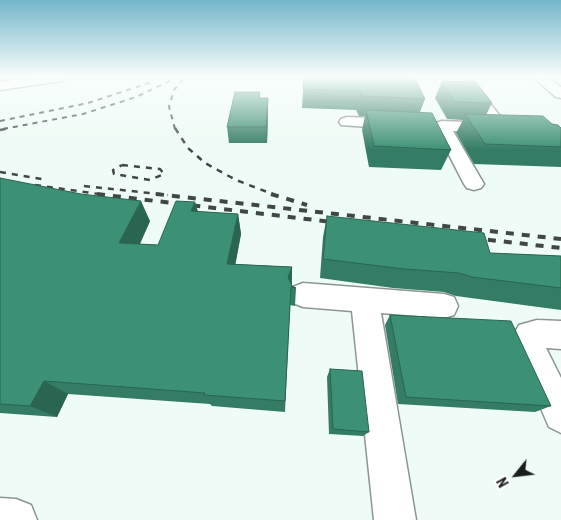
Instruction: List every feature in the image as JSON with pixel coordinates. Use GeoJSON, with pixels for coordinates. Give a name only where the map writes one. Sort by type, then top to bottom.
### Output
{"type":"FeatureCollection","features":[{"type":"Feature","properties":{"kind":"street"},"geometry":{"type":"LineString","coordinates":[[348,122],[496,128],[500,126],[481,101]]}},
{"type":"Feature","properties":{"kind":"street"},"geometry":{"type":"LineString","coordinates":[[442,126],[474,184]]}},
{"type":"Feature","properties":{"kind":"street"},"geometry":{"type":"LineString","coordinates":[[303,295],[444,306]]}},
{"type":"Feature","properties":{"kind":"street"},"geometry":{"type":"LineString","coordinates":[[366,300],[395,520]]}},
{"type":"Feature","properties":{"kind":"street"},"geometry":{"type":"LineString","coordinates":[[561,335],[530,335],[526,340],[561,414]]}},
{"type":"Feature","properties":{"kind":"street"},"geometry":{"type":"LineString","coordinates":[[0,519],[16,520]]}},
{"type":"Feature","properties":{"kind":"building"},"geometry":{"type":"Polygon","coordinates":[[[233,101],[268,101],[266,127],[227,127],[233,101]]]}},
{"type":"Feature","properties":{"kind":"building"},"geometry":{"type":"Polygon","coordinates":[[[491,101],[492,103],[455,102],[491,101]]]}},
{"type":"Feature","properties":{"kind":"building"},"geometry":{"type":"Polygon","coordinates":[[[366,110],[432,113],[451,150],[374,146],[366,110]]]}},
{"type":"Feature","properties":{"kind":"building"},"geometry":{"type":"Polygon","coordinates":[[[465,114],[543,116],[552,124],[558,125],[561,128],[561,147],[485,144],[465,114]]]}},
{"type":"Feature","properties":{"kind":"building"},"geometry":{"type":"Polygon","coordinates":[[[0,178],[81,194],[141,201],[119,243],[158,245],[176,201],[195,202],[191,211],[238,214],[227,264],[292,267],[288,277],[292,286],[296,288],[291,287],[285,401],[44,381],[30,406],[0,404],[0,178]]]}},
{"type":"Feature","properties":{"kind":"building"},"geometry":{"type":"Polygon","coordinates":[[[327,216],[484,233],[490,253],[561,256],[561,288],[472,277],[459,273],[404,269],[323,259],[327,216]]]}},
{"type":"Feature","properties":{"kind":"building"},"geometry":{"type":"Polygon","coordinates":[[[390,315],[511,321],[551,406],[406,397],[390,315]]]}},
{"type":"Feature","properties":{"kind":"building"},"geometry":{"type":"Polygon","coordinates":[[[330,369],[362,371],[369,432],[333,429],[330,369]]]}},
{"type":"Feature","properties":{"kind":"railway"},"geometry":{"type":"LineString","coordinates":[[0,121],[93,101]]}},
{"type":"Feature","properties":{"kind":"railway"},"geometry":{"type":"LineString","coordinates":[[3,129],[83,114],[123,101]]}},
{"type":"Feature","properties":{"kind":"railway"},"geometry":{"type":"LineString","coordinates":[[171,101],[169,107],[175,129]]}},
{"type":"Feature","properties":{"kind":"railway"},"geometry":{"type":"LineString","coordinates":[[0,130],[9,128]]}},
{"type":"Feature","properties":{"kind":"railway"},"geometry":{"type":"LineString","coordinates":[[175,128],[188,148],[205,163],[236,180],[275,195]]}},
{"type":"Feature","properties":{"kind":"railway"},"geometry":{"type":"LineString","coordinates":[[122,165],[160,169],[164,174],[150,180],[114,174],[113,170],[122,165]]}},
{"type":"Feature","properties":{"kind":"railway"},"geometry":{"type":"LineString","coordinates":[[0,172],[47,180]]}},
{"type":"Feature","properties":{"kind":"railway"},"geometry":{"type":"LineString","coordinates":[[35,185],[106,195]]}},
{"type":"Feature","properties":{"kind":"railway"},"geometry":{"type":"LineString","coordinates":[[84,186],[168,195]]}},
{"type":"Feature","properties":{"kind":"railway"},"geometry":{"type":"LineString","coordinates":[[97,194],[340,223]]}},
{"type":"Feature","properties":{"kind":"railway"},"geometry":{"type":"LineString","coordinates":[[156,194],[561,239]]}},
{"type":"Feature","properties":{"kind":"railway"},"geometry":{"type":"LineString","coordinates":[[271,194],[307,205]]}},
{"type":"Feature","properties":{"kind":"railway"},"geometry":{"type":"LineString","coordinates":[[472,238],[561,248]]}}]}
